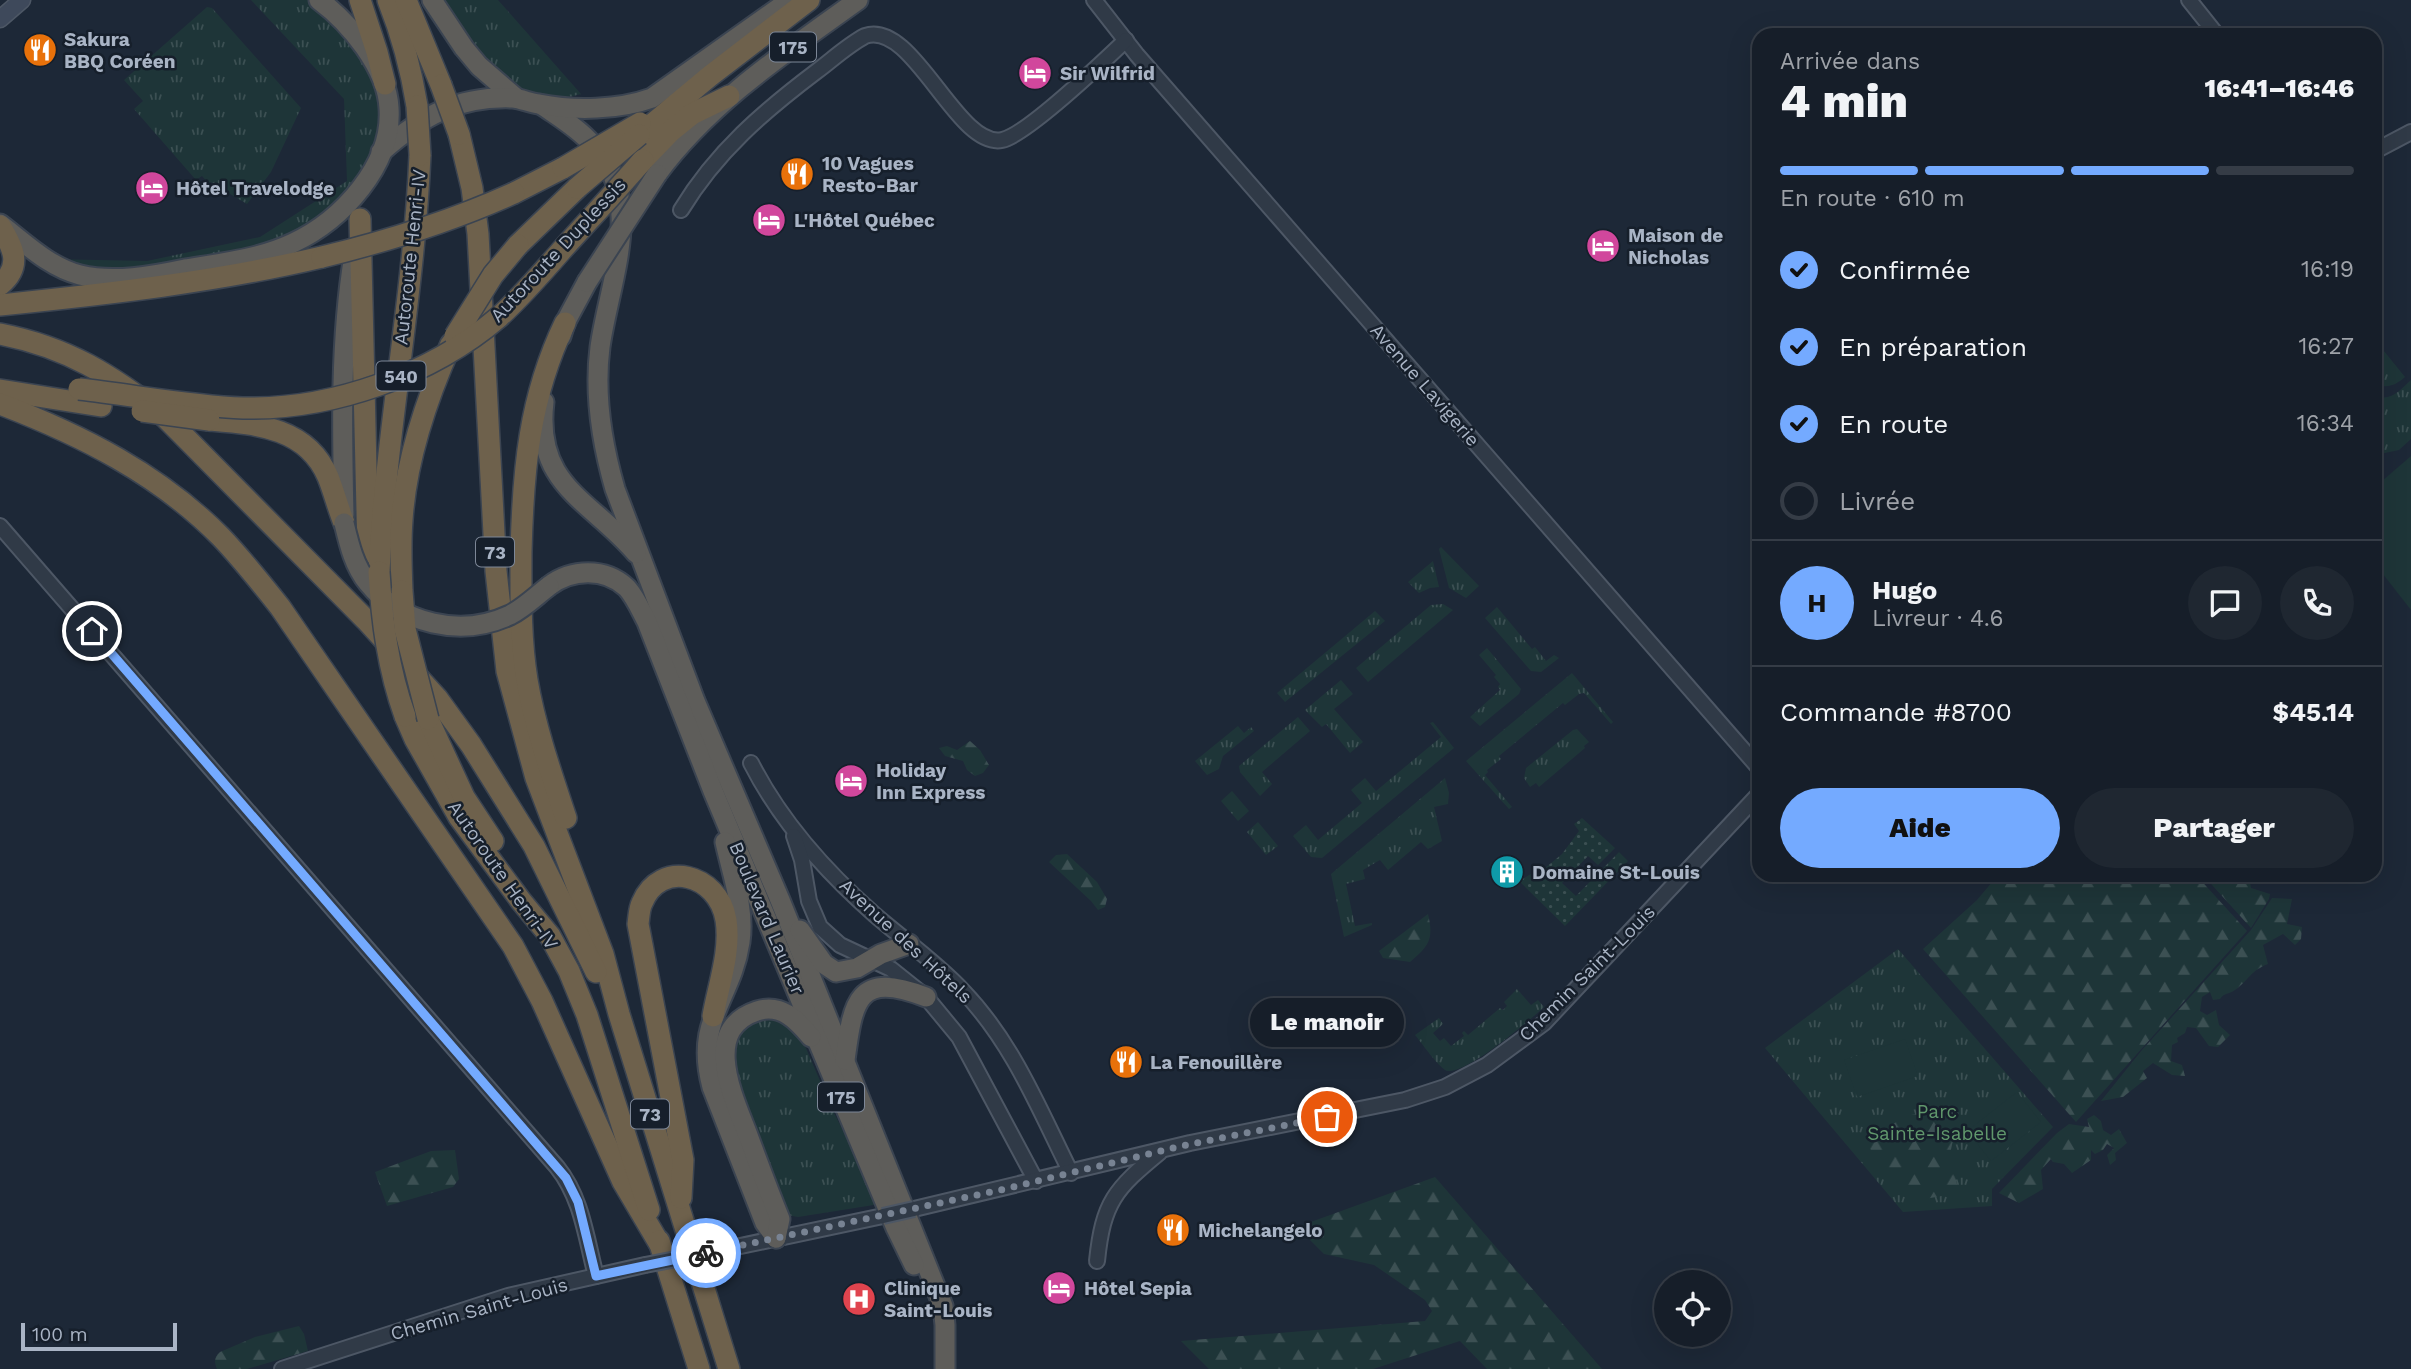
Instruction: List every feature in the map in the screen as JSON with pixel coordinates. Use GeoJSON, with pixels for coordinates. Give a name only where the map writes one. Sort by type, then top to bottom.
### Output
{"type":"FeatureCollection","features":[{"type":"Feature","properties":{"kind":"highway"},"geometry":{"type":"LineString","coordinates":[[319,0],[354,33],[385,84]]}},
{"type":"Feature","properties":{"kind":"highway"},"geometry":{"type":"LineString","coordinates":[[0,298],[252,257],[294,242],[341,211],[366,183],[387,139],[389,127],[385,84],[360,0]]}},
{"type":"Feature","properties":{"kind":"highway","name":"Autoroute Henri-IV"},"geometry":{"type":"LineString","coordinates":[[388,0],[401,31],[410,65],[417,106],[420,155],[418,211],[374,565],[398,695],[415,739],[459,817],[550,936],[569,971],[587,1015],[699,1369]]}},
{"type":"Feature","properties":{"kind":"highway","name":"73"},"geometry":{"type":"LineString","coordinates":[[407,0],[459,134],[472,188],[478,233],[496,571],[507,671],[536,778],[603,954],[619,1014],[729,1369]]}},
{"type":"Feature","properties":{"kind":"highway"},"geometry":{"type":"LineString","coordinates":[[432,0],[479,66],[516,98]]}},
{"type":"Feature","properties":{"kind":"highway"},"geometry":{"type":"LineString","coordinates":[[380,153],[409,128],[431,114],[458,103],[516,98],[542,105],[611,107],[635,104],[652,98],[790,0]]}},
{"type":"Feature","properties":{"kind":"highway"},"geometry":{"type":"LineString","coordinates":[[550,936],[518,877],[464,797],[428,719],[405,629],[401,591],[402,520],[415,442],[432,386],[455,336],[493,275],[517,245],[642,127],[810,0]]}},
{"type":"Feature","properties":{"kind":"highway","name":"175"},"geometry":{"type":"LineString","coordinates":[[729,96],[858,0]]}},
{"type":"Feature","properties":{"kind":"highway","name":"Autoroute Duplessis"},"geometry":{"type":"LineString","coordinates":[[0,380],[219,406],[270,407],[359,391],[399,377],[462,343],[499,316],[650,167],[671,131],[692,114],[729,96]]}},
{"type":"Feature","properties":{"kind":"highway"},"geometry":{"type":"LineString","coordinates":[[542,105],[593,144],[610,167],[617,186],[621,211],[620,235],[600,350],[600,407],[606,460],[654,592]]}},
{"type":"Feature","properties":{"kind":"highway"},"geometry":{"type":"LineString","coordinates":[[0,305],[160,288],[238,275],[378,243],[443,222],[514,193],[642,127]]}},
{"type":"Feature","properties":{"kind":"highway"},"geometry":{"type":"LineString","coordinates":[[603,954],[603,924],[537,727],[523,644],[521,590],[526,456],[537,395],[549,355],[650,167]]}},
{"type":"Feature","properties":{"kind":"highway","name":"Boulevard Laurier"},"geometry":{"type":"LineString","coordinates":[[366,183],[352,267],[343,415],[344,523],[355,562],[367,582],[386,600],[417,619],[439,625],[464,626],[513,614],[549,586],[573,573],[590,572],[617,580],[635,598],[648,622],[713,791],[896,1228],[945,1325]]}},
{"type":"Feature","properties":{"kind":"highway"},"geometry":{"type":"LineString","coordinates":[[360,219],[374,565]]}},
{"type":"Feature","properties":{"kind":"highway"},"geometry":{"type":"LineString","coordinates":[[0,225],[46,259],[68,271],[89,276],[147,276]]}},
{"type":"Feature","properties":{"kind":"highway"},"geometry":{"type":"LineString","coordinates":[[0,225],[13,247],[10,274],[0,285]]}},
{"type":"Feature","properties":{"kind":"highway"},"geometry":{"type":"LineString","coordinates":[[565,323],[545,391],[542,415],[548,456],[569,492],[625,540],[637,554],[654,592]]}},
{"type":"Feature","properties":{"kind":"highway"},"geometry":{"type":"LineString","coordinates":[[0,334],[69,354],[114,379],[155,409],[366,620],[437,698],[471,745],[534,846],[619,1014]]}},
{"type":"Feature","properties":{"kind":"highway"},"geometry":{"type":"LineString","coordinates":[[0,390],[101,406],[261,425],[290,436],[310,451],[327,476],[344,523]]}},
{"type":"Feature","properties":{"kind":"highway"},"geometry":{"type":"LineString","coordinates":[[0,404],[94,444],[138,470],[185,504],[220,535],[251,570],[288,618],[513,946],[542,1001],[623,1182],[659,1243]]}},
{"type":"Feature","properties":{"kind":"highway","name":"Boulevard Laurier"},"geometry":{"type":"LineString","coordinates":[[654,592],[695,701],[780,900],[943,1306],[946,1369]]}},
{"type":"Feature","properties":{"kind":"highway"},"geometry":{"type":"LineString","coordinates":[[713,791],[737,895],[741,925],[738,952],[713,1016]]}},
{"type":"Feature","properties":{"kind":"highway"},"geometry":{"type":"LineString","coordinates":[[681,1214],[683,1160],[638,924],[641,904],[647,894],[661,882],[675,877],[696,879],[708,885],[720,902],[726,919],[724,962],[705,1046],[706,1065],[765,1223],[776,1238]]}},
{"type":"Feature","properties":{"kind":"highway"},"geometry":{"type":"LineString","coordinates":[[780,900],[824,964],[836,972],[846,971],[909,944]]}},
{"type":"Feature","properties":{"kind":"highway"},"geometry":{"type":"LineString","coordinates":[[844,1063],[851,1019],[860,998],[883,986],[906,989],[926,997]]}},
{"type":"Feature","properties":{"kind":"highway"},"geometry":{"type":"LineString","coordinates":[[776,1238],[780,1219],[728,1082],[726,1045],[738,1020],[755,1011],[772,1009],[788,1013],[822,1051]]}},
{"type":"Feature","properties":{"kind":"main road"},"geometry":{"type":"LineString","coordinates":[[0,19],[22,0]]}},
{"type":"Feature","properties":{"kind":"street","name":"Avenue Lavigerie"},"geometry":{"type":"LineString","coordinates":[[1094,0],[1752,760]]}},
{"type":"Feature","properties":{"kind":"street"},"geometry":{"type":"LineString","coordinates":[[2189,0],[2211,28]]}},
{"type":"Feature","properties":{"kind":"street"},"geometry":{"type":"LineString","coordinates":[[681,210],[707,171],[748,127],[783,97],[865,36],[878,33],[895,40],[970,126],[983,137],[998,141],[1013,135],[1036,118],[1126,40]]}},
{"type":"Feature","properties":{"kind":"street"},"geometry":{"type":"LineString","coordinates":[[2382,147],[2411,132]]}},
{"type":"Feature","properties":{"kind":"street"},"geometry":{"type":"LineString","coordinates":[[0,526],[557,1167],[572,1187],[578,1202],[596,1276]]}},
{"type":"Feature","properties":{"kind":"street","name":"Avenue des Hôtels"},"geometry":{"type":"LineString","coordinates":[[751,763],[791,828],[856,898],[962,989],[994,1028],[1019,1067],[1071,1172]]}},
{"type":"Feature","properties":{"kind":"street","name":"Chemin Saint-Louis"},"geometry":{"type":"LineString","coordinates":[[282,1369],[508,1296],[883,1216],[1164,1149],[1405,1100],[1445,1087],[1509,1051],[1544,1023],[1752,801]]}},
{"type":"Feature","properties":{"kind":"street","name":"Avenue des Hôtels"},"geometry":{"type":"LineString","coordinates":[[791,828],[802,860],[808,901],[820,927],[840,945],[891,969],[926,997],[959,1037],[1036,1181]]}},
{"type":"Feature","properties":{"kind":"street"},"geometry":{"type":"LineString","coordinates":[[1097,1261],[1100,1228],[1114,1194],[1164,1149]]}},
{"type":"Feature","properties":{"kind":"green space"},"geometry":{"type":"Polygon","coordinates":[[[251,0],[319,0],[339,18],[389,107],[366,183],[294,242],[106,277],[46,259],[147,261],[260,237],[347,181],[344,99],[251,0]]]}},
{"type":"Feature","properties":{"kind":"green space"},"geometry":{"type":"Polygon","coordinates":[[[432,0],[498,0],[581,94],[562,99],[505,88],[432,0]]]}},
{"type":"Feature","properties":{"kind":"green space"},"geometry":{"type":"Polygon","coordinates":[[[207,7],[212,8],[301,108],[271,172],[247,204],[220,188],[218,190],[202,176],[196,180],[134,109],[143,101],[124,80],[207,7]]]}},
{"type":"Feature","properties":{"kind":"green space"},"geometry":{"type":"Polygon","coordinates":[[[2382,349],[2405,377],[2395,384],[2383,386],[2382,349]]]}},
{"type":"Feature","properties":{"kind":"green space"},"geometry":{"type":"Polygon","coordinates":[[[2411,380],[2411,439],[2399,450],[2382,454],[2382,397],[2399,391],[2411,380]]]}},
{"type":"Feature","properties":{"kind":"green space"},"geometry":{"type":"Polygon","coordinates":[[[2411,456],[2411,610],[2382,573],[2382,481],[2411,456]]]}},
{"type":"Feature","properties":{"kind":"green space"},"geometry":{"type":"Polygon","coordinates":[[[1441,547],[1479,586],[1466,598],[1449,588],[1439,549],[1441,547]]]}},
{"type":"Feature","properties":{"kind":"green space"},"geometry":{"type":"Polygon","coordinates":[[[1433,561],[1439,587],[1419,593],[1408,582],[1433,561]]]}},
{"type":"Feature","properties":{"kind":"green space"},"geometry":{"type":"Polygon","coordinates":[[[1443,604],[1453,610],[1368,682],[1356,668],[1431,605],[1443,604]]]}},
{"type":"Feature","properties":{"kind":"green space"},"geometry":{"type":"Polygon","coordinates":[[[1497,607],[1532,649],[1535,647],[1546,661],[1554,655],[1559,658],[1541,672],[1531,671],[1485,618],[1497,607]]]}},
{"type":"Feature","properties":{"kind":"green space"},"geometry":{"type":"Polygon","coordinates":[[[1375,611],[1385,621],[1285,702],[1277,693],[1375,611]]]}},
{"type":"Feature","properties":{"kind":"green space"},"geometry":{"type":"Polygon","coordinates":[[[1487,648],[1521,689],[1519,694],[1480,726],[1470,717],[1500,690],[1500,684],[1494,677],[1496,675],[1479,655],[1487,648]]]}},
{"type":"Feature","properties":{"kind":"green space"},"geometry":{"type":"Polygon","coordinates":[[[1572,673],[1613,722],[1611,724],[1584,693],[1579,694],[1565,705],[1563,703],[1499,756],[1501,759],[1487,770],[1485,775],[1512,807],[1509,809],[1466,761],[1572,673]]]}},
{"type":"Feature","properties":{"kind":"green space"},"geometry":{"type":"Polygon","coordinates":[[[1341,680],[1353,694],[1334,709],[1363,742],[1350,753],[1326,724],[1322,727],[1305,710],[1341,680]]]}},
{"type":"Feature","properties":{"kind":"green space"},"geometry":{"type":"Polygon","coordinates":[[[1298,717],[1310,731],[1262,772],[1272,784],[1260,796],[1240,772],[1239,766],[1298,717]]]}},
{"type":"Feature","properties":{"kind":"green space"},"geometry":{"type":"Polygon","coordinates":[[[1433,722],[1454,748],[1322,858],[1311,857],[1293,836],[1306,825],[1318,840],[1362,803],[1351,790],[1365,778],[1376,791],[1441,737],[1430,723],[1433,722]]]}},
{"type":"Feature","properties":{"kind":"green space"},"geometry":{"type":"Polygon","coordinates":[[[1238,726],[1244,733],[1251,727],[1254,731],[1223,756],[1219,769],[1207,775],[1195,761],[1238,726]]]}},
{"type":"Feature","properties":{"kind":"green space"},"geometry":{"type":"Polygon","coordinates":[[[1577,729],[1589,742],[1585,748],[1539,787],[1536,783],[1530,787],[1524,778],[1526,768],[1577,729]]]}},
{"type":"Feature","properties":{"kind":"green space"},"geometry":{"type":"Polygon","coordinates":[[[970,741],[980,750],[989,765],[983,773],[975,776],[967,770],[963,761],[945,756],[939,748],[947,746],[957,750],[970,741]]]}},
{"type":"Feature","properties":{"kind":"green space"},"geometry":{"type":"Polygon","coordinates":[[[1445,778],[1449,793],[1448,804],[1434,807],[1442,841],[1428,849],[1421,842],[1388,870],[1380,860],[1363,870],[1365,879],[1346,884],[1355,926],[1372,925],[1344,937],[1331,874],[1445,778]]]}},
{"type":"Feature","properties":{"kind":"green space"},"geometry":{"type":"Polygon","coordinates":[[[1232,791],[1249,811],[1238,821],[1221,801],[1232,791]]]}},
{"type":"Feature","properties":{"kind":"green space"},"geometry":{"type":"Polygon","coordinates":[[[1582,818],[1615,848],[1598,865],[1588,856],[1562,883],[1576,896],[1619,852],[1628,861],[1565,926],[1519,881],[1536,871],[1539,873],[1562,854],[1579,831],[1574,824],[1582,818]]]}},
{"type":"Feature","properties":{"kind":"green space"},"geometry":{"type":"Polygon","coordinates":[[[1258,822],[1278,846],[1266,855],[1247,832],[1258,822]]]}},
{"type":"Feature","properties":{"kind":"green space"},"geometry":{"type":"Polygon","coordinates":[[[1067,854],[1097,882],[1107,899],[1105,907],[1098,910],[1049,862],[1056,855],[1067,854]]]}},
{"type":"Feature","properties":{"kind":"green space"},"geometry":{"type":"Polygon","coordinates":[[[1992,882],[2202,882],[2247,931],[2076,1122],[1923,949],[1977,900],[1992,882]]]}},
{"type":"Feature","properties":{"kind":"green space"},"geometry":{"type":"Polygon","coordinates":[[[2209,882],[2250,882],[2251,888],[2270,894],[2251,928],[2209,882]]]}},
{"type":"Feature","properties":{"kind":"green space"},"geometry":{"type":"Polygon","coordinates":[[[2272,898],[2292,899],[2287,924],[2302,927],[2301,939],[2295,945],[2283,934],[2263,945],[2268,964],[2220,999],[2213,1000],[2210,992],[2202,997],[2200,1011],[2207,1015],[2216,1010],[2219,1025],[2230,1035],[2218,1047],[2209,1046],[2196,1028],[2187,1027],[2185,1033],[2177,1038],[2178,1042],[2172,1045],[2171,1061],[2182,1065],[2185,1076],[2172,1075],[2153,1063],[2143,1071],[2147,1078],[2123,1097],[2101,1101],[2142,1050],[2251,930],[2272,898]]]}},
{"type":"Feature","properties":{"kind":"green space"},"geometry":{"type":"Polygon","coordinates":[[[1428,914],[1430,936],[1426,946],[1410,962],[1383,958],[1379,951],[1428,914]]]}},
{"type":"Feature","properties":{"kind":"green space","name":"Parc Sainte-Isabelle"},"geometry":{"type":"Polygon","coordinates":[[[1898,949],[2053,1127],[1992,1189],[1992,1206],[1903,1212],[1765,1048],[1898,949]]]}},
{"type":"Feature","properties":{"kind":"green space"},"geometry":{"type":"Polygon","coordinates":[[[1517,989],[1531,1005],[1538,1000],[1544,1007],[1498,1045],[1469,1064],[1445,1070],[1415,1035],[1439,1018],[1443,1024],[1433,1033],[1440,1041],[1444,1038],[1451,1046],[1464,1036],[1464,1031],[1468,1035],[1500,1008],[1503,1010],[1507,1006],[1504,1002],[1517,989]]]}},
{"type":"Feature","properties":{"kind":"green space"},"geometry":{"type":"Polygon","coordinates":[[[776,1015],[799,1032],[833,1111],[880,1204],[798,1217],[787,1215],[730,1064],[740,1027],[749,1020],[776,1015]]]}},
{"type":"Feature","properties":{"kind":"green space"},"geometry":{"type":"Polygon","coordinates":[[[1905,1039],[1918,1076],[1857,1097],[1844,1060],[1905,1039]]]}},
{"type":"Feature","properties":{"kind":"green space"},"geometry":{"type":"Polygon","coordinates":[[[2017,1092],[2041,1122],[1991,1161],[1967,1131],[2017,1092]]]}},
{"type":"Feature","properties":{"kind":"green space"},"geometry":{"type":"Polygon","coordinates":[[[1960,1108],[1950,1154],[1959,1193],[1913,1201],[1866,1144],[1904,1116],[1960,1108]]]}},
{"type":"Feature","properties":{"kind":"green space"},"geometry":{"type":"Polygon","coordinates":[[[2094,1115],[2101,1121],[2103,1130],[2111,1135],[2119,1129],[2127,1143],[2115,1153],[2116,1160],[2110,1165],[2107,1155],[2114,1148],[2107,1144],[2095,1154],[2091,1150],[2091,1160],[2072,1173],[2064,1164],[2051,1159],[2041,1170],[2043,1189],[2019,1203],[1999,1193],[2057,1133],[2069,1124],[2089,1127],[2087,1119],[2094,1115]]]}},
{"type":"Feature","properties":{"kind":"green space"},"geometry":{"type":"Polygon","coordinates":[[[455,1150],[459,1179],[453,1187],[387,1206],[375,1172],[431,1151],[455,1150]]]}},
{"type":"Feature","properties":{"kind":"green space"},"geometry":{"type":"Polygon","coordinates":[[[1435,1177],[1602,1369],[1487,1369],[1460,1341],[1373,1369],[1209,1369],[1181,1341],[1425,1321],[1432,1311],[1425,1300],[1374,1265],[1324,1254],[1297,1227],[1435,1177]]]}},
{"type":"Feature","properties":{"kind":"green space"},"geometry":{"type":"Polygon","coordinates":[[[299,1326],[308,1351],[247,1369],[217,1369],[215,1360],[220,1352],[255,1337],[299,1326]]]}},
{"type":"Feature","properties":{"kind":"way so far"},"geometry":{"type":"LineString","coordinates":[[706,1253],[1005,1189],[1181,1146],[1327,1117]]}},
{"type":"Feature","properties":{"kind":"place","name":"Sakura BBQ Coréen"},"geometry":{"type":"Point","coordinates":[40,50]}},
{"type":"Feature","properties":{"kind":"place","name":"Sir Wilfrid"},"geometry":{"type":"Point","coordinates":[1035,73]}},
{"type":"Feature","properties":{"kind":"place","name":"10 Vagues Resto-Bar"},"geometry":{"type":"Point","coordinates":[797,174]}},
{"type":"Feature","properties":{"kind":"place","name":"Hôtel Travelodge"},"geometry":{"type":"Point","coordinates":[152,188]}},
{"type":"Feature","properties":{"kind":"place","name":"L'Hôtel Québec"},"geometry":{"type":"Point","coordinates":[769,220]}},
{"type":"Feature","properties":{"kind":"place","name":"Maison de Nicholas"},"geometry":{"type":"Point","coordinates":[1603,246]}},
{"type":"Feature","properties":{"kind":"place","name":"Holiday Inn Express"},"geometry":{"type":"Point","coordinates":[851,781]}},
{"type":"Feature","properties":{"kind":"place","name":"Domaine St-Louis"},"geometry":{"type":"Point","coordinates":[1507,872]}},
{"type":"Feature","properties":{"kind":"place","name":"La Fenouillère"},"geometry":{"type":"Point","coordinates":[1126,1062]}},
{"type":"Feature","properties":{"kind":"place","name":"Le manoir"},"geometry":{"type":"Point","coordinates":[1327,1117]}},
{"type":"Feature","properties":{"kind":"place","name":"Michelangelo"},"geometry":{"type":"Point","coordinates":[1173,1230]}},
{"type":"Feature","properties":{"kind":"place","name":"Hôtel Sepia"},"geometry":{"type":"Point","coordinates":[1059,1288]}},
{"type":"Feature","properties":{"kind":"place","name":"Clinique Saint-Louis"},"geometry":{"type":"Point","coordinates":[859,1299]}},
{"type":"Feature","properties":{"kind":"route"},"geometry":{"type":"LineString","coordinates":[[92,631],[566,1178],[578,1202],[596,1276],[706,1253]]}}]}
